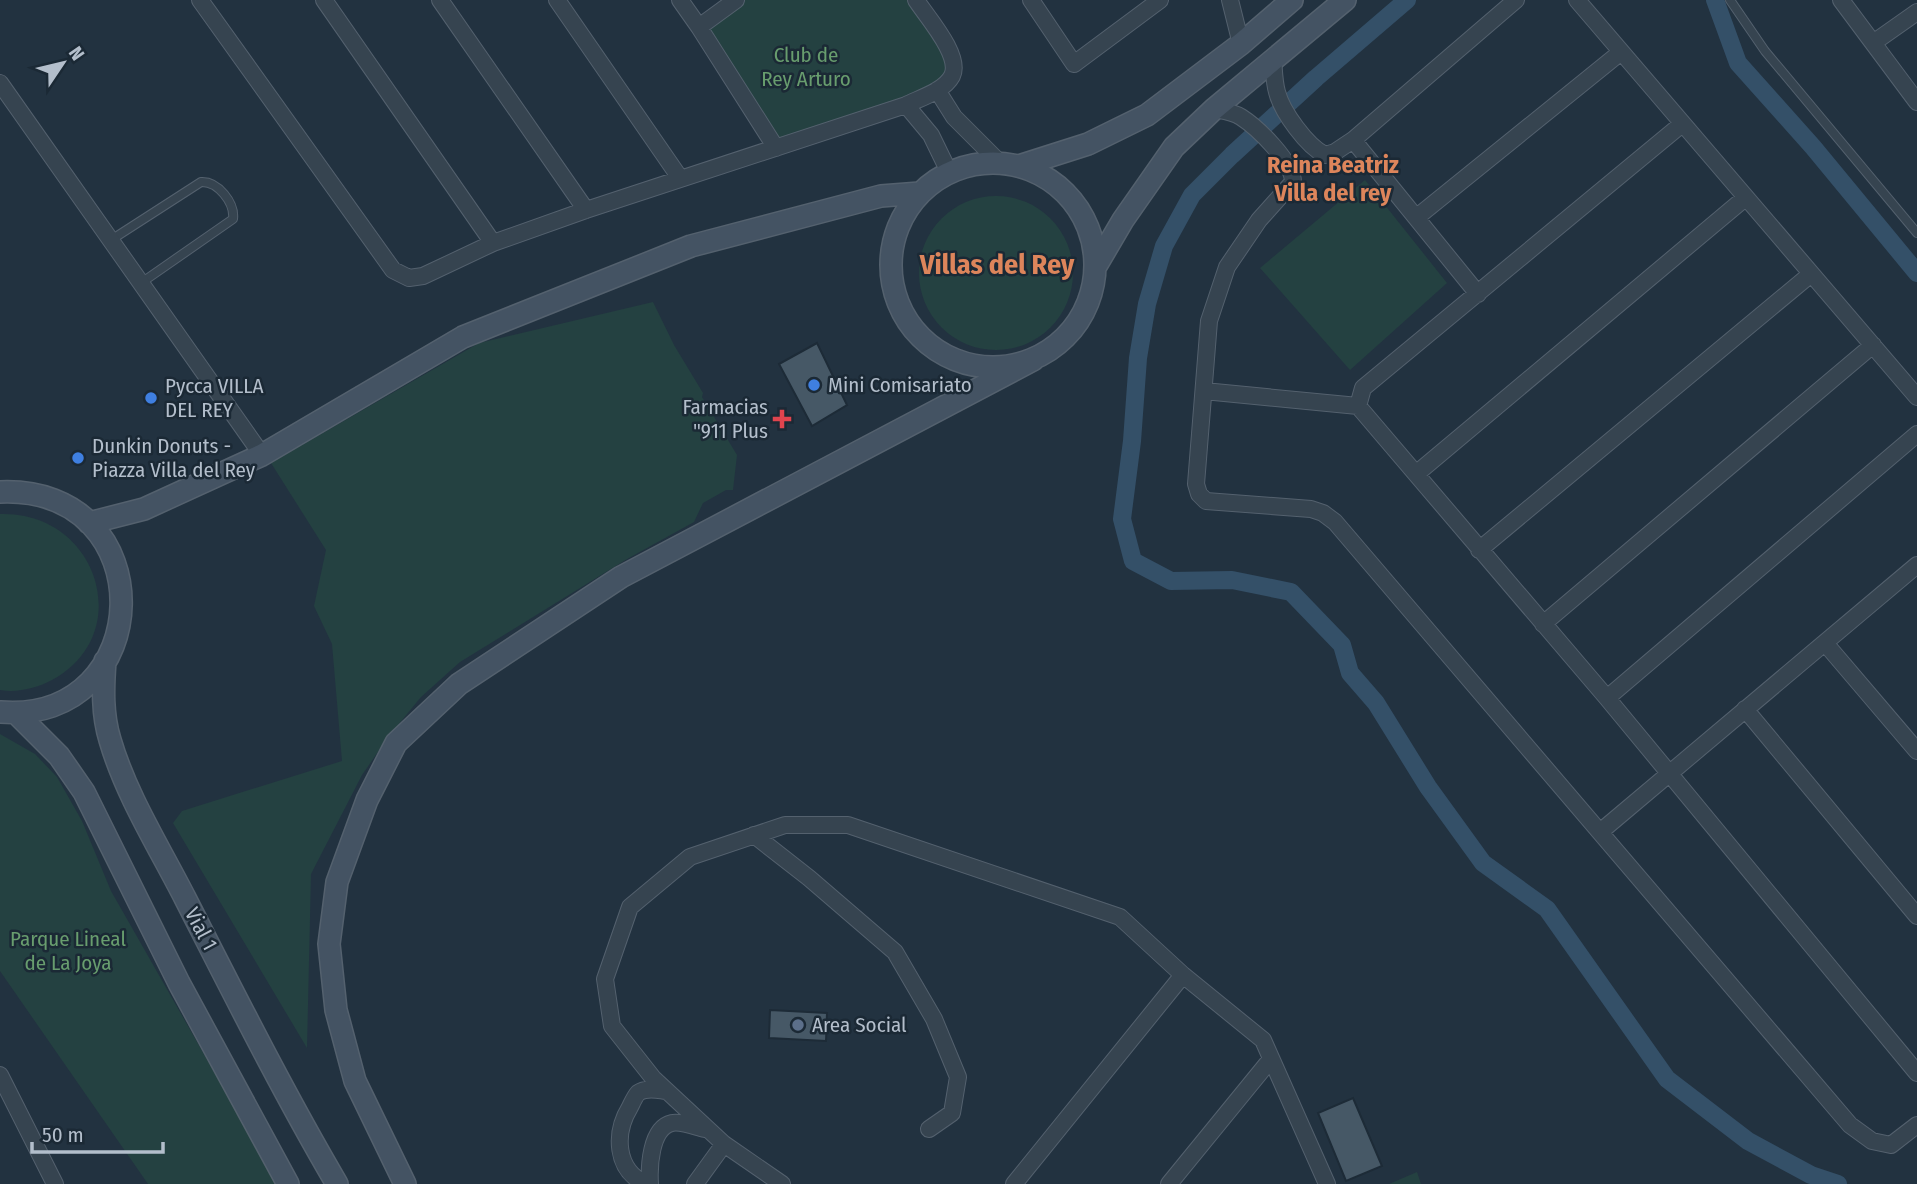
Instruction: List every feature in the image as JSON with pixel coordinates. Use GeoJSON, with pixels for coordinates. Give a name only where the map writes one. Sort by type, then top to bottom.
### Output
{"type":"FeatureCollection","features":[{"type":"Feature","properties":{"kind":"street"},"geometry":{"type":"LineString","coordinates":[[200,0],[393,271],[409,278],[423,276],[494,243],[586,210],[906,105],[937,90],[952,77],[954,63],[948,47],[916,0]]}},
{"type":"Feature","properties":{"kind":"street"},"geometry":{"type":"LineString","coordinates":[[324,0],[494,243]]}},
{"type":"Feature","properties":{"kind":"street"},"geometry":{"type":"LineString","coordinates":[[440,0],[586,210]]}},
{"type":"Feature","properties":{"kind":"street"},"geometry":{"type":"LineString","coordinates":[[557,0],[680,178]]}},
{"type":"Feature","properties":{"kind":"street"},"geometry":{"type":"LineString","coordinates":[[680,0],[776,148]]}},
{"type":"Feature","properties":{"kind":"street"},"geometry":{"type":"LineString","coordinates":[[699,27],[737,0]]}},
{"type":"Feature","properties":{"kind":"street"},"geometry":{"type":"LineString","coordinates":[[1031,0],[1074,64],[1157,1]]}},
{"type":"Feature","properties":{"kind":"street"},"geometry":{"type":"LineString","coordinates":[[1230,0],[1241,44]]}},
{"type":"Feature","properties":{"kind":"street"},"geometry":{"type":"LineString","coordinates":[[1033,360],[999,368],[965,363],[933,348],[909,323],[894,290],[891,256],[900,222],[920,193],[949,172],[974,164],[1009,164],[1088,144],[1147,115],[1241,44],[1292,0]]}},
{"type":"Feature","properties":{"kind":"street"},"geometry":{"type":"LineString","coordinates":[[1096,267],[1123,220],[1174,147],[1273,58],[1345,0]]}},
{"type":"Feature","properties":{"kind":"street"},"geometry":{"type":"LineString","coordinates":[[1273,58],[1277,92],[1304,137],[1318,152],[1325,155],[1353,140],[1516,0]]}},
{"type":"Feature","properties":{"kind":"street"},"geometry":{"type":"LineString","coordinates":[[1577,0],[1917,397]]}},
{"type":"Feature","properties":{"kind":"street"},"geometry":{"type":"LineString","coordinates":[[1841,0],[1917,102]]}},
{"type":"Feature","properties":{"kind":"street"},"geometry":{"type":"LineString","coordinates":[[1873,43],[1917,12]]}},
{"type":"Feature","properties":{"kind":"street"},"geometry":{"type":"LineString","coordinates":[[1417,218],[1620,52]]}},
{"type":"Feature","properties":{"kind":"street"},"geometry":{"type":"LineString","coordinates":[[0,83],[262,455]]}},
{"type":"Feature","properties":{"kind":"street"},"geometry":{"type":"LineString","coordinates":[[405,1184],[355,1082],[336,1010],[329,944],[337,882],[367,800],[396,743],[459,684],[621,578],[1033,360],[1059,345],[1078,323],[1091,296],[1096,267],[1091,233],[1075,203],[1050,180],[1009,164],[954,117],[937,90]]}},
{"type":"Feature","properties":{"kind":"street"},"geometry":{"type":"LineString","coordinates":[[906,105],[931,135],[949,172]]}},
{"type":"Feature","properties":{"kind":"street"},"geometry":{"type":"LineString","coordinates":[[1214,109],[1240,117],[1256,129],[1293,173],[1293,181],[1259,220],[1227,267],[1209,321],[1196,484],[1199,494],[1206,500],[1311,509],[1335,522],[1850,1125],[1872,1142],[1891,1145],[1917,1125]]}},
{"type":"Feature","properties":{"kind":"street"},"geometry":{"type":"LineString","coordinates":[[1358,406],[1363,388],[1682,124]]}},
{"type":"Feature","properties":{"kind":"street"},"geometry":{"type":"LineString","coordinates":[[1353,140],[1478,293]]}},
{"type":"Feature","properties":{"kind":"street"},"geometry":{"type":"LineString","coordinates":[[89,523],[144,509],[262,455],[463,337],[691,246],[881,195],[920,193]]}},
{"type":"Feature","properties":{"kind":"street"},"geometry":{"type":"LineString","coordinates":[[1416,474],[1745,198]]}},
{"type":"Feature","properties":{"kind":"street"},"geometry":{"type":"LineString","coordinates":[[1479,550],[1811,274]]}},
{"type":"Feature","properties":{"kind":"street"},"geometry":{"type":"LineString","coordinates":[[1543,624],[1873,345]]}},
{"type":"Feature","properties":{"kind":"street"},"geometry":{"type":"LineString","coordinates":[[1204,391],[1358,406],[1607,698],[1917,1073]]}},
{"type":"Feature","properties":{"kind":"street"},"geometry":{"type":"LineString","coordinates":[[1607,698],[1917,434]]}},
{"type":"Feature","properties":{"kind":"street"},"geometry":{"type":"LineString","coordinates":[[0,492],[32,493],[47,497],[62,503],[89,523],[106,544],[121,582],[122,610],[117,636],[105,661],[88,682],[67,698],[42,708],[8,712]]}},
{"type":"Feature","properties":{"kind":"street"},"geometry":{"type":"LineString","coordinates":[[1600,832],[1667,773],[1914,573]]}},
{"type":"Feature","properties":{"kind":"street"},"geometry":{"type":"LineString","coordinates":[[1825,643],[1917,751]]}},
{"type":"Feature","properties":{"kind":"street","name":"Vial 1"},"geometry":{"type":"LineString","coordinates":[[105,661],[105,721],[128,787],[337,1184]]}},
{"type":"Feature","properties":{"kind":"street"},"geometry":{"type":"LineString","coordinates":[[1745,709],[1917,916]]}},
{"type":"Feature","properties":{"kind":"street","name":"Vial 1"},"geometry":{"type":"LineString","coordinates":[[8,712],[59,756],[84,792],[179,983],[288,1184]]}},
{"type":"Feature","properties":{"kind":"street"},"geometry":{"type":"LineString","coordinates":[[782,1184],[724,1144],[666,1091],[612,1026],[605,979],[630,907],[690,857],[785,825],[848,825],[1120,918],[1263,1040],[1321,1181]]}},
{"type":"Feature","properties":{"kind":"street"},"geometry":{"type":"LineString","coordinates":[[754,835],[895,952],[934,1018],[958,1077],[952,1113],[929,1129]]}},
{"type":"Feature","properties":{"kind":"street"},"geometry":{"type":"LineString","coordinates":[[1014,1184],[1184,975]]}},
{"type":"Feature","properties":{"kind":"street"},"geometry":{"type":"LineString","coordinates":[[1169,1184],[1271,1059]]}},
{"type":"Feature","properties":{"kind":"street"},"geometry":{"type":"LineString","coordinates":[[2,1081],[55,1184]]}},
{"type":"Feature","properties":{"kind":"street"},"geometry":{"type":"LineString","coordinates":[[666,1091],[648,1089],[638,1093],[624,1116],[618,1138],[621,1158],[640,1181],[648,1184],[650,1156],[665,1126],[673,1122],[708,1130]]}},
{"type":"Feature","properties":{"kind":"street"},"geometry":{"type":"LineString","coordinates":[[695,1184],[724,1144]]}},
{"type":"Feature","properties":{"kind":"lane"},"geometry":{"type":"LineString","coordinates":[[1730,0],[1773,61],[1917,233]]}},
{"type":"Feature","properties":{"kind":"lane"},"geometry":{"type":"LineString","coordinates":[[111,240],[201,182],[208,181],[216,185],[234,213],[233,219],[141,283]]}},
{"type":"Feature","properties":{"kind":"green space","name":"Club de Rey Arturo"},"geometry":{"type":"Polygon","coordinates":[[[736,0],[916,0],[954,63],[937,90],[776,148],[699,27],[736,0]]]}},
{"type":"Feature","properties":{"kind":"green space"},"geometry":{"type":"Polygon","coordinates":[[[1365,180],[1447,283],[1350,370],[1260,268],[1365,180]]]}},
{"type":"Feature","properties":{"kind":"green space"},"geometry":{"type":"Polygon","coordinates":[[[996,196],[1026,202],[1051,218],[1067,243],[1073,273],[1067,303],[1051,328],[1026,344],[996,350],[966,344],[941,328],[925,303],[919,273],[925,243],[941,218],[966,202],[996,196]]]}},
{"type":"Feature","properties":{"kind":"green space"},"geometry":{"type":"Polygon","coordinates":[[[653,302],[674,345],[703,393],[702,397],[737,455],[733,490],[726,490],[703,503],[694,522],[627,559],[460,662],[421,697],[389,736],[362,775],[311,874],[307,1048],[173,823],[182,811],[342,761],[332,644],[314,606],[326,550],[271,463],[479,343],[653,302]]]}},
{"type":"Feature","properties":{"kind":"green space"},"geometry":{"type":"Polygon","coordinates":[[[0,514],[34,518],[61,532],[82,553],[95,579],[99,606],[94,634],[78,660],[52,680],[34,687],[7,691],[0,690],[0,514]]]}},
{"type":"Feature","properties":{"kind":"green space","name":"Parque Lineal de La Joya"},"geometry":{"type":"Polygon","coordinates":[[[0,734],[35,754],[57,777],[82,821],[111,891],[278,1184],[148,1184],[0,971],[0,734]]]}},
{"type":"Feature","properties":{"kind":"green space"},"geometry":{"type":"Polygon","coordinates":[[[1417,1172],[1421,1184],[1389,1184],[1417,1172]]]}},
{"type":"Feature","properties":{"kind":"building","name":"Mini Comisariato"},"geometry":{"type":"Polygon","coordinates":[[[817,343],[847,405],[812,426],[779,364],[817,343]]]}},
{"type":"Feature","properties":{"kind":"building","name":"Area Social"},"geometry":{"type":"Polygon","coordinates":[[[770,1010],[827,1013],[826,1041],[769,1038],[770,1010]]]}},
{"type":"Feature","properties":{"kind":"building"},"geometry":{"type":"Polygon","coordinates":[[[1353,1098],[1382,1166],[1346,1181],[1318,1113],[1353,1098]]]}},
{"type":"Feature","properties":{"kind":"waterway"},"geometry":{"type":"LineString","coordinates":[[1407,0],[1316,78],[1192,195],[1164,246],[1147,304],[1138,358],[1132,441],[1122,519],[1133,561],[1171,581],[1232,580],[1291,592],[1342,645],[1350,673],[1376,703],[1428,787],[1483,863],[1547,909],[1667,1079],[1748,1141],[1811,1175],[1838,1184]]}},
{"type":"Feature","properties":{"kind":"waterway"},"geometry":{"type":"LineString","coordinates":[[1715,0],[1738,63],[1813,147],[1917,273]]}},
{"type":"Feature","properties":{"kind":"place","name":"Mini Comisariato"},"geometry":{"type":"Point","coordinates":[814,385]}},
{"type":"Feature","properties":{"kind":"place","name":"Pycca VILLA DEL REY"},"geometry":{"type":"Point","coordinates":[151,398]}},
{"type":"Feature","properties":{"kind":"place","name":"Farmacias \"911 Plus"},"geometry":{"type":"Point","coordinates":[782,419]}},
{"type":"Feature","properties":{"kind":"place","name":"Dunkin Donuts - Piazza Villa del Rey"},"geometry":{"type":"Point","coordinates":[78,458]}},
{"type":"Feature","properties":{"kind":"place","name":"Area Social"},"geometry":{"type":"Point","coordinates":[798,1025]}},
{"type":"Feature","properties":{"kind":"district","name":"Reina Beatriz Villa del rey"},"geometry":{"type":"Point","coordinates":[1333,179]}},
{"type":"Feature","properties":{"kind":"district","name":"Villas del Rey"},"geometry":{"type":"Point","coordinates":[997,264]}}]}
